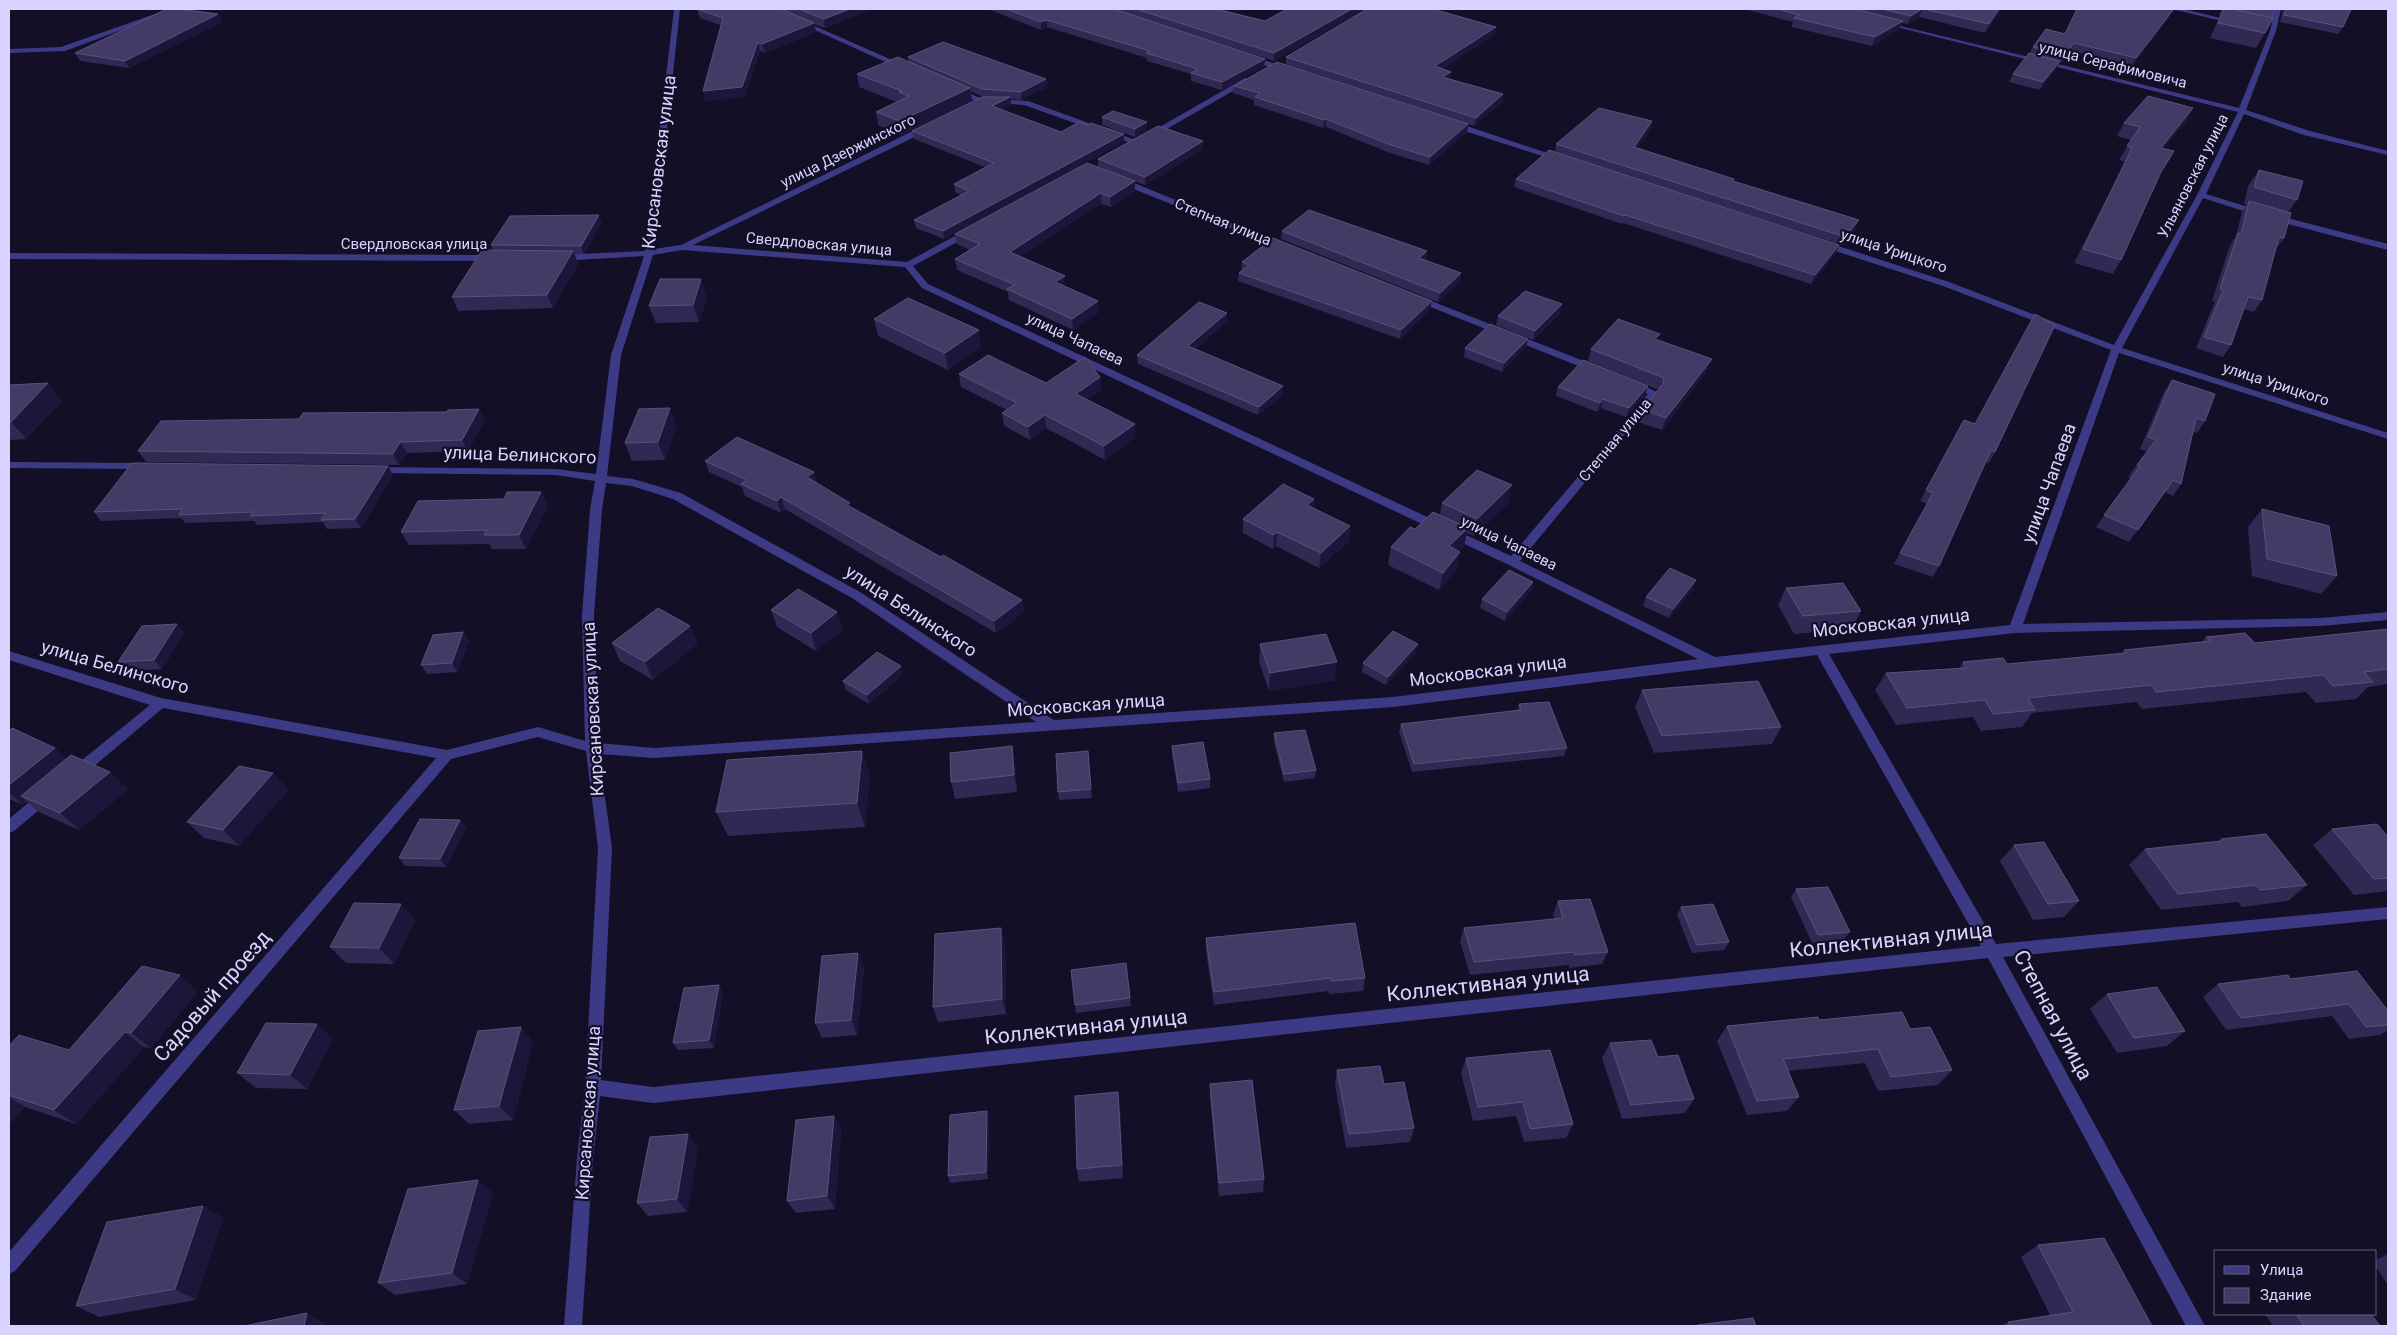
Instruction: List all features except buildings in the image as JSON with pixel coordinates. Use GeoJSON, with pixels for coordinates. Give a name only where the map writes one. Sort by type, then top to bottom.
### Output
{"type":"FeatureCollection","features":[{"type":"Feature","properties":{"kind":"street"},"geometry":{"type":"LineString","coordinates":[[9,51],[62,49],[175,9]]}},
{"type":"Feature","properties":{"kind":"street","name":"Кирсановская улица"},"geometry":{"type":"LineString","coordinates":[[573,1326],[585,1159],[593,1086],[605,848],[592,748],[588,615],[596,510],[602,477],[616,355],[649,253],[677,9]]}},
{"type":"Feature","properties":{"kind":"street"},"geometry":{"type":"LineString","coordinates":[[771,9],[912,70]]}},
{"type":"Feature","properties":{"kind":"street"},"geometry":{"type":"LineString","coordinates":[[2175,9],[2246,25]]}},
{"type":"Feature","properties":{"kind":"street","name":"Ульяновская улица"},"geometry":{"type":"LineString","coordinates":[[2116,349],[2201,194],[2242,111],[2273,31],[2278,9]]}},
{"type":"Feature","properties":{"kind":"street","name":"улица Серафимовича"},"geometry":{"type":"LineString","coordinates":[[1878,21],[2242,111],[2307,132],[2388,152]]}},
{"type":"Feature","properties":{"kind":"street"},"geometry":{"type":"LineString","coordinates":[[2264,29],[2273,31]]}},
{"type":"Feature","properties":{"kind":"street"},"geometry":{"type":"LineString","coordinates":[[1238,54],[1293,72]]}},
{"type":"Feature","properties":{"kind":"street"},"geometry":{"type":"LineString","coordinates":[[1266,71],[1282,61]]}},
{"type":"Feature","properties":{"kind":"street"},"geometry":{"type":"LineString","coordinates":[[1129,146],[1257,76]]}},
{"type":"Feature","properties":{"kind":"street"},"geometry":{"type":"LineString","coordinates":[[947,86],[982,101]]}},
{"type":"Feature","properties":{"kind":"street"},"geometry":{"type":"LineString","coordinates":[[964,110],[982,101],[1026,102],[1137,142]]}},
{"type":"Feature","properties":{"kind":"street"},"geometry":{"type":"LineString","coordinates":[[1445,121],[1568,161]]}},
{"type":"Feature","properties":{"kind":"street","name":"улица Дзержинского"},"geometry":{"type":"LineString","coordinates":[[682,247],[938,123]]}},
{"type":"Feature","properties":{"kind":"street","name":"Степная улица"},"geometry":{"type":"LineString","coordinates":[[1107,176],[1292,249]]}},
{"type":"Feature","properties":{"kind":"street"},"geometry":{"type":"LineString","coordinates":[[2201,194],[2268,216],[2388,247]]}},
{"type":"Feature","properties":{"kind":"street"},"geometry":{"type":"LineString","coordinates":[[908,265],[977,228]]}},
{"type":"Feature","properties":{"kind":"street","name":"улица Урицкого"},"geometry":{"type":"LineString","coordinates":[[1814,241],[1946,284],[2116,349],[2388,436]]}},
{"type":"Feature","properties":{"kind":"street","name":"Свердловская улица"},"geometry":{"type":"LineString","coordinates":[[546,258],[586,258],[649,253],[682,247],[908,265]]}},
{"type":"Feature","properties":{"kind":"street","name":"Свердловская улица"},"geometry":{"type":"LineString","coordinates":[[9,256],[506,258]]}},
{"type":"Feature","properties":{"kind":"street","name":"улица Чапаева"},"geometry":{"type":"LineString","coordinates":[[908,265],[925,286],[1513,562],[1714,662]]}},
{"type":"Feature","properties":{"kind":"street"},"geometry":{"type":"LineString","coordinates":[[1404,294],[1607,374]]}},
{"type":"Feature","properties":{"kind":"street","name":"улица Чапаева"},"geometry":{"type":"LineString","coordinates":[[2015,629],[2116,349]]}},
{"type":"Feature","properties":{"kind":"street","name":"Степная улица"},"geometry":{"type":"LineString","coordinates":[[1513,562],[1654,393],[1626,382]]}},
{"type":"Feature","properties":{"kind":"street"},"geometry":{"type":"LineString","coordinates":[[9,464],[158,467]]}},
{"type":"Feature","properties":{"kind":"street","name":"улица Белинского"},"geometry":{"type":"LineString","coordinates":[[367,470],[556,472],[602,477],[633,483],[677,496],[856,595],[1052,726]]}},
{"type":"Feature","properties":{"kind":"street","name":"Московская улица"},"geometry":{"type":"LineString","coordinates":[[592,748],[654,753],[1393,702],[1820,649],[2015,629],[2322,622],[2388,616]]}},
{"type":"Feature","properties":{"kind":"street","name":"Степная улица"},"geometry":{"type":"LineString","coordinates":[[1820,649],[1992,951],[2196,1326]]}},
{"type":"Feature","properties":{"kind":"street","name":"улица Белинского"},"geometry":{"type":"LineString","coordinates":[[9,655],[161,703],[447,755],[538,732],[592,748]]}},
{"type":"Feature","properties":{"kind":"street"},"geometry":{"type":"LineString","coordinates":[[9,827],[161,703]]}},
{"type":"Feature","properties":{"kind":"street","name":"Садовый проезд"},"geometry":{"type":"LineString","coordinates":[[9,1265],[447,755]]}},
{"type":"Feature","properties":{"kind":"street","name":"Коллективная улица"},"geometry":{"type":"LineString","coordinates":[[593,1086],[653,1095],[1992,951],[2388,912]]}}]}
